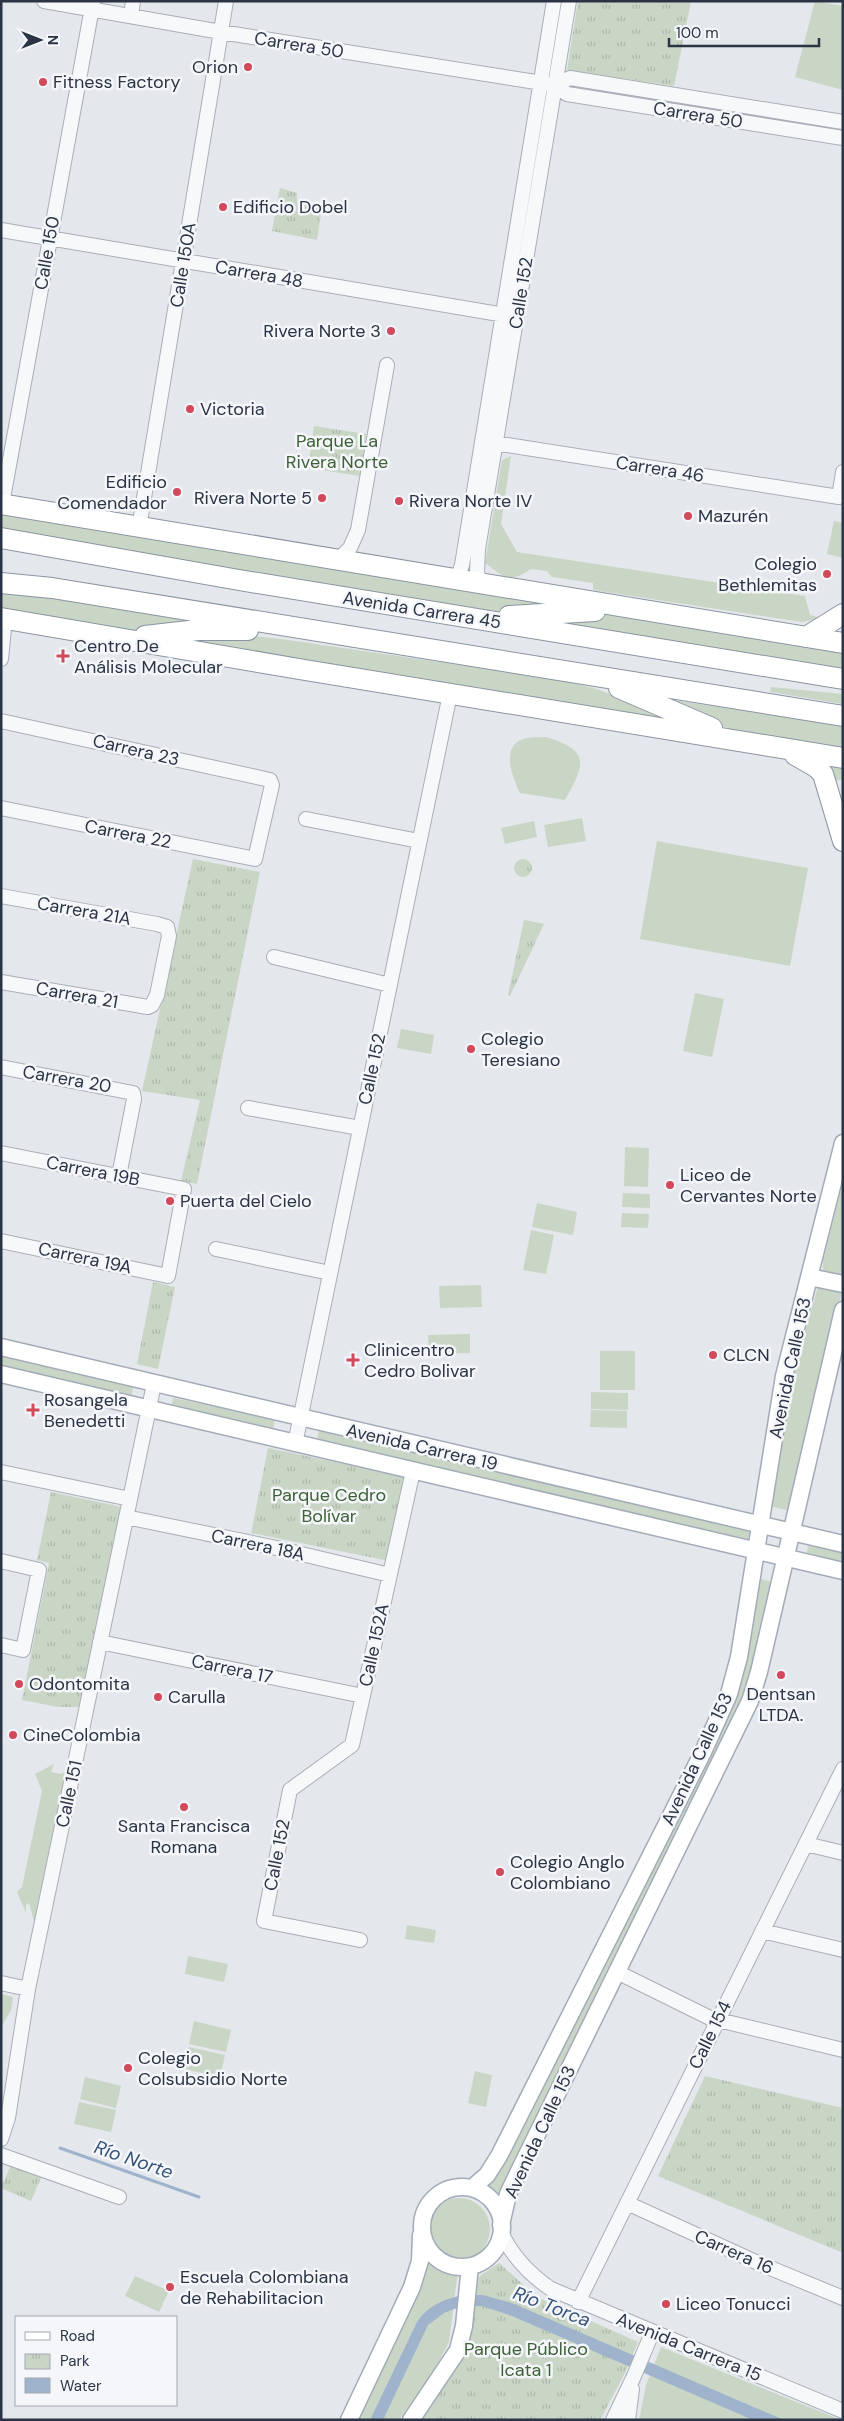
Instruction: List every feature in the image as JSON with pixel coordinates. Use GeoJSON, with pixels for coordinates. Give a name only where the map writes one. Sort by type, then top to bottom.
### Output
{"type":"FeatureCollection","features":[{"type":"Feature","properties":{"kind":"highway","name":"Avenida Carrera 45"},"geometry":{"type":"LineString","coordinates":[[2,504],[843,643]]}},
{"type":"Feature","properties":{"kind":"highway","name":"Avenida Carrera 45"},"geometry":{"type":"LineString","coordinates":[[1,538],[239,580],[843,679]]}},
{"type":"Feature","properties":{"kind":"highway"},"geometry":{"type":"LineString","coordinates":[[1,583],[52,588],[843,716]]}},
{"type":"Feature","properties":{"kind":"highway"},"geometry":{"type":"LineString","coordinates":[[470,617],[632,608]]}},
{"type":"Feature","properties":{"kind":"highway"},"geometry":{"type":"LineString","coordinates":[[806,637],[843,614]]}},
{"type":"Feature","properties":{"kind":"highway"},"geometry":{"type":"LineString","coordinates":[[3,618],[843,758]]}},
{"type":"Feature","properties":{"kind":"highway"},"geometry":{"type":"LineString","coordinates":[[113,637],[204,630],[310,630]]}},
{"type":"Feature","properties":{"kind":"highway"},"geometry":{"type":"LineString","coordinates":[[590,676],[739,740]]}},
{"type":"Feature","properties":{"kind":"highway"},"geometry":{"type":"LineString","coordinates":[[785,748],[816,767],[823,774],[843,841]]}},
{"type":"Feature","properties":{"kind":"main road","name":"Avenida Calle 153"},"geometry":{"type":"LineString","coordinates":[[472,2188],[487,2175],[500,2156],[719,1719],[731,1688],[739,1657],[784,1376],[843,1143]]}},
{"type":"Feature","properties":{"kind":"main road"},"geometry":{"type":"LineString","coordinates":[[809,1277],[843,1284]]}},
{"type":"Feature","properties":{"kind":"main road","name":"Avenida Calle 153"},"geometry":{"type":"LineString","coordinates":[[501,2228],[513,2183],[750,1701],[759,1672],[843,1310]]}},
{"type":"Feature","properties":{"kind":"main road","name":"Avenida Carrera 19"},"geometry":{"type":"LineString","coordinates":[[1,1347],[843,1544]]}},
{"type":"Feature","properties":{"kind":"main road","name":"Avenida Carrera 19"},"geometry":{"type":"LineString","coordinates":[[1,1374],[148,1410],[843,1571]]}},
{"type":"Feature","properties":{"kind":"main road"},"geometry":{"type":"LineString","coordinates":[[349,2420],[416,2278],[420,2261],[422,2223],[424,2213],[436,2197],[453,2188],[472,2188],[491,2200],[496,2207],[501,2228],[496,2248],[489,2256],[470,2266],[457,2267],[438,2260],[426,2246],[422,2223]]}},
{"type":"Feature","properties":{"kind":"main road"},"geometry":{"type":"LineString","coordinates":[[411,2420],[455,2357],[466,2313],[470,2266]]}},
{"type":"Feature","properties":{"kind":"street","name":"Carrera 50"},"geometry":{"type":"LineString","coordinates":[[44,1],[92,5],[130,16],[221,32],[555,85],[567,94],[843,138]]}},
{"type":"Feature","properties":{"kind":"street"},"geometry":{"type":"LineString","coordinates":[[130,16],[133,1]]}},
{"type":"Feature","properties":{"kind":"street","name":"Calle 150A"},"geometry":{"type":"LineString","coordinates":[[139,528],[226,1]]}},
{"type":"Feature","properties":{"kind":"street","name":"Calle 152"},"geometry":{"type":"LineString","coordinates":[[510,316],[541,83],[554,1]]}},
{"type":"Feature","properties":{"kind":"street","name":"Calle 152"},"geometry":{"type":"LineString","coordinates":[[457,580],[489,442],[510,316],[555,85],[569,1]]}},
{"type":"Feature","properties":{"kind":"street","name":"Calle 150"},"geometry":{"type":"LineString","coordinates":[[2,504],[92,5]]}},
{"type":"Feature","properties":{"kind":"street","name":"Carrera 50"},"geometry":{"type":"LineString","coordinates":[[555,85],[570,78],[843,122]]}},
{"type":"Feature","properties":{"kind":"street","name":"Carrera 48"},"geometry":{"type":"LineString","coordinates":[[1,230],[510,316]]}},
{"type":"Feature","properties":{"kind":"street"},"geometry":{"type":"LineString","coordinates":[[338,560],[350,548],[358,530],[388,365]]}},
{"type":"Feature","properties":{"kind":"street","name":"Calle 152"},"geometry":{"type":"LineString","coordinates":[[481,584],[476,573],[489,442]]}},
{"type":"Feature","properties":{"kind":"street","name":"Carrera 46"},"geometry":{"type":"LineString","coordinates":[[489,442],[838,496],[843,472]]}},
{"type":"Feature","properties":{"kind":"street"},"geometry":{"type":"LineString","coordinates":[[358,530],[361,553],[373,566]]}},
{"type":"Feature","properties":{"kind":"street"},"geometry":{"type":"LineString","coordinates":[[1,659],[3,618]]}},
{"type":"Feature","properties":{"kind":"street","name":"Calle 152"},"geometry":{"type":"LineString","coordinates":[[295,1444],[450,694]]}},
{"type":"Feature","properties":{"kind":"street","name":"Carrera 23"},"geometry":{"type":"LineString","coordinates":[[1,721],[270,780],[272,790],[255,859]]}},
{"type":"Feature","properties":{"kind":"street","name":"Carrera 22"},"geometry":{"type":"LineString","coordinates":[[1,808],[255,859]]}},
{"type":"Feature","properties":{"kind":"street"},"geometry":{"type":"LineString","coordinates":[[306,819],[420,841]]}},
{"type":"Feature","properties":{"kind":"street","name":"Carrera 21A"},"geometry":{"type":"LineString","coordinates":[[1,896],[157,924],[167,928],[169,936],[157,995],[152,1005]]}},
{"type":"Feature","properties":{"kind":"street"},"geometry":{"type":"LineString","coordinates":[[274,957],[390,985]]}},
{"type":"Feature","properties":{"kind":"street","name":"Carrera 21"},"geometry":{"type":"LineString","coordinates":[[1,982],[143,1007],[152,1005]]}},
{"type":"Feature","properties":{"kind":"street","name":"Carrera 20"},"geometry":{"type":"LineString","coordinates":[[1,1067],[133,1093],[134,1099],[118,1176]]}},
{"type":"Feature","properties":{"kind":"street"},"geometry":{"type":"LineString","coordinates":[[248,1108],[360,1128]]}},
{"type":"Feature","properties":{"kind":"street","name":"Carrera 19B"},"geometry":{"type":"LineString","coordinates":[[1,1153],[184,1189],[168,1276]]}},
{"type":"Feature","properties":{"kind":"street","name":"Carrera 19A"},"geometry":{"type":"LineString","coordinates":[[1,1240],[168,1276]]}},
{"type":"Feature","properties":{"kind":"street"},"geometry":{"type":"LineString","coordinates":[[216,1249],[330,1273]]}},
{"type":"Feature","properties":{"kind":"street","name":"Calle 151"},"geometry":{"type":"LineString","coordinates":[[1,2139],[28,1989],[154,1384]]}},
{"type":"Feature","properties":{"kind":"street","name":"Calle 152A"},"geometry":{"type":"LineString","coordinates":[[290,1790],[352,1745],[413,1471]]}},
{"type":"Feature","properties":{"kind":"street"},"geometry":{"type":"LineString","coordinates":[[1,1472],[130,1499]]}},
{"type":"Feature","properties":{"kind":"street","name":"Carrera 18A"},"geometry":{"type":"LineString","coordinates":[[126,1517],[272,1547],[390,1575]]}},
{"type":"Feature","properties":{"kind":"street"},"geometry":{"type":"LineString","coordinates":[[1,1561],[39,1570],[23,1650],[1,1646]]}},
{"type":"Feature","properties":{"kind":"street","name":"Carrera 17"},"geometry":{"type":"LineString","coordinates":[[100,1642],[363,1696]]}},
{"type":"Feature","properties":{"kind":"street","name":"Calle 154"},"geometry":{"type":"LineString","coordinates":[[578,2302],[843,1769]]}},
{"type":"Feature","properties":{"kind":"street","name":"Calle 152"},"geometry":{"type":"LineString","coordinates":[[290,1790],[264,1921],[360,1940]]}},
{"type":"Feature","properties":{"kind":"street"},"geometry":{"type":"LineString","coordinates":[[806,1844],[843,1853]]}},
{"type":"Feature","properties":{"kind":"street"},"geometry":{"type":"LineString","coordinates":[[762,1931],[843,1950]]}},
{"type":"Feature","properties":{"kind":"street"},"geometry":{"type":"LineString","coordinates":[[617,1972],[718,2020],[843,2050]]}},
{"type":"Feature","properties":{"kind":"street"},"geometry":{"type":"LineString","coordinates":[[1,1983],[28,1989]]}},
{"type":"Feature","properties":{"kind":"street"},"geometry":{"type":"LineString","coordinates":[[1,2155],[119,2197]]}},
{"type":"Feature","properties":{"kind":"street","name":"Carrera 16"},"geometry":{"type":"LineString","coordinates":[[627,2204],[758,2263],[843,2298]]}},
{"type":"Feature","properties":{"kind":"street","name":"Avenida Carrera 15"},"geometry":{"type":"LineString","coordinates":[[501,2228],[513,2254],[534,2276],[551,2289],[652,2333],[843,2411]]}},
{"type":"Feature","properties":{"kind":"street"},"geometry":{"type":"LineString","coordinates":[[613,2420],[652,2333]]}},
{"type":"Feature","properties":{"kind":"street"},"geometry":{"type":"LineString","coordinates":[[628,2420],[634,2376]]}},
{"type":"Feature","properties":{"kind":"green space"},"geometry":{"type":"Polygon","coordinates":[[[578,1],[691,1],[674,86],[567,70],[578,1]]]}},
{"type":"Feature","properties":{"kind":"green space"},"geometry":{"type":"Polygon","coordinates":[[[815,1],[843,6],[843,90],[795,77],[815,1]]]}},
{"type":"Feature","properties":{"kind":"green space"},"geometry":{"type":"Polygon","coordinates":[[[280,188],[297,193],[297,202],[322,207],[317,240],[272,231],[280,188]]]}},
{"type":"Feature","properties":{"kind":"green space","name":"Parque La Rivera Norte"},"geometry":{"type":"Polygon","coordinates":[[[314,426],[366,434],[360,476],[308,468],[314,426]]]}},
{"type":"Feature","properties":{"kind":"green space"},"geometry":{"type":"Polygon","coordinates":[[[511,456],[501,524],[517,552],[805,596],[810,615],[821,618],[802,622],[593,590],[593,583],[552,577],[547,571],[531,569],[524,574],[512,578],[503,575],[485,563],[502,460],[511,456]]]}},
{"type":"Feature","properties":{"kind":"green space"},"geometry":{"type":"Polygon","coordinates":[[[1,510],[577,606],[511,614],[1,533],[1,510]]]}},
{"type":"Feature","properties":{"kind":"green space"},"geometry":{"type":"Polygon","coordinates":[[[834,521],[843,523],[843,558],[827,554],[834,521]]]}},
{"type":"Feature","properties":{"kind":"green space"},"geometry":{"type":"Polygon","coordinates":[[[1,592],[95,604],[202,622],[179,628],[155,631],[76,625],[1,612],[1,592]]]}},
{"type":"Feature","properties":{"kind":"green space"},"geometry":{"type":"Polygon","coordinates":[[[624,611],[843,647],[843,671],[541,624],[541,619],[624,611]]]}},
{"type":"Feature","properties":{"kind":"green space"},"geometry":{"type":"Polygon","coordinates":[[[230,634],[281,639],[556,679],[594,688],[702,728],[154,638],[230,634]]]}},
{"type":"Feature","properties":{"kind":"green space"},"geometry":{"type":"Polygon","coordinates":[[[771,687],[843,694],[843,704],[770,692],[771,687]]]}},
{"type":"Feature","properties":{"kind":"green space"},"geometry":{"type":"Polygon","coordinates":[[[657,698],[843,725],[843,751],[741,733],[657,698]]]}},
{"type":"Feature","properties":{"kind":"green space"},"geometry":{"type":"Polygon","coordinates":[[[546,737],[571,748],[580,760],[577,777],[565,800],[520,793],[511,770],[510,754],[518,742],[526,738],[546,737]]]}},
{"type":"Feature","properties":{"kind":"green space"},"geometry":{"type":"Polygon","coordinates":[[[843,764],[843,779],[832,782],[821,765],[843,764]]]}},
{"type":"Feature","properties":{"kind":"green space"},"geometry":{"type":"Polygon","coordinates":[[[582,818],[586,841],[548,847],[544,825],[582,818]]]}},
{"type":"Feature","properties":{"kind":"green space"},"geometry":{"type":"Polygon","coordinates":[[[534,821],[537,837],[505,844],[501,828],[534,821]]]}},
{"type":"Feature","properties":{"kind":"green space"},"geometry":{"type":"Polygon","coordinates":[[[657,841],[808,868],[790,966],[640,939],[657,841]]]}},
{"type":"Feature","properties":{"kind":"green space"},"geometry":{"type":"Polygon","coordinates":[[[193,859],[260,872],[197,1184],[181,1181],[200,1100],[142,1091],[193,859]]]}},
{"type":"Feature","properties":{"kind":"green space"},"geometry":{"type":"Polygon","coordinates":[[[519,859],[527,859],[532,864],[530,875],[519,877],[514,872],[514,864],[519,859]]]}},
{"type":"Feature","properties":{"kind":"green space"},"geometry":{"type":"Polygon","coordinates":[[[524,920],[544,924],[510,996],[508,995],[524,920]]]}},
{"type":"Feature","properties":{"kind":"green space"},"geometry":{"type":"Polygon","coordinates":[[[695,993],[724,999],[712,1057],[683,1051],[695,993]]]}},
{"type":"Feature","properties":{"kind":"green space"},"geometry":{"type":"Polygon","coordinates":[[[401,1029],[434,1035],[431,1054],[397,1048],[401,1029]]]}},
{"type":"Feature","properties":{"kind":"green space"},"geometry":{"type":"Polygon","coordinates":[[[625,1147],[649,1148],[648,1187],[624,1186],[625,1147]]]}},
{"type":"Feature","properties":{"kind":"green space"},"geometry":{"type":"Polygon","coordinates":[[[843,1182],[843,1274],[823,1274],[823,1261],[843,1182]]]}},
{"type":"Feature","properties":{"kind":"green space"},"geometry":{"type":"Polygon","coordinates":[[[623,1193],[650,1194],[650,1208],[622,1207],[623,1193]]]}},
{"type":"Feature","properties":{"kind":"green space"},"geometry":{"type":"Polygon","coordinates":[[[537,1203],[577,1212],[573,1235],[532,1227],[537,1203]]]}},
{"type":"Feature","properties":{"kind":"green space"},"geometry":{"type":"Polygon","coordinates":[[[622,1213],[649,1214],[648,1228],[621,1227],[622,1213]]]}},
{"type":"Feature","properties":{"kind":"green space"},"geometry":{"type":"Polygon","coordinates":[[[531,1230],[554,1235],[546,1274],[523,1270],[531,1230]]]}},
{"type":"Feature","properties":{"kind":"green space"},"geometry":{"type":"Polygon","coordinates":[[[153,1282],[175,1287],[158,1369],[137,1364],[153,1282]]]}},
{"type":"Feature","properties":{"kind":"green space"},"geometry":{"type":"Polygon","coordinates":[[[481,1285],[482,1307],[440,1308],[439,1286],[481,1285]]]}},
{"type":"Feature","properties":{"kind":"green space"},"geometry":{"type":"Polygon","coordinates":[[[818,1286],[840,1291],[841,1295],[790,1511],[770,1506],[787,1393],[818,1286]]]}},
{"type":"Feature","properties":{"kind":"green space"},"geometry":{"type":"Polygon","coordinates":[[[470,1334],[470,1353],[429,1354],[428,1335],[470,1334]]]}},
{"type":"Feature","properties":{"kind":"green space"},"geometry":{"type":"Polygon","coordinates":[[[1,1351],[134,1382],[131,1399],[1,1368],[1,1351]]]}},
{"type":"Feature","properties":{"kind":"green space"},"geometry":{"type":"Polygon","coordinates":[[[600,1351],[635,1351],[635,1390],[600,1390],[600,1351]]]}},
{"type":"Feature","properties":{"kind":"green space"},"geometry":{"type":"Polygon","coordinates":[[[591,1392],[628,1393],[628,1410],[591,1409],[591,1392]]]}},
{"type":"Feature","properties":{"kind":"green space"},"geometry":{"type":"Polygon","coordinates":[[[173,1398],[275,1419],[273,1430],[171,1410],[173,1398]]]}},
{"type":"Feature","properties":{"kind":"green space"},"geometry":{"type":"Polygon","coordinates":[[[591,1410],[627,1411],[627,1428],[590,1427],[591,1410]]]}},
{"type":"Feature","properties":{"kind":"green space"},"geometry":{"type":"Polygon","coordinates":[[[319,1429],[750,1528],[748,1539],[316,1445],[319,1429]]]}},
{"type":"Feature","properties":{"kind":"green space","name":"Parque Cedro Bolívar"},"geometry":{"type":"Polygon","coordinates":[[[268,1448],[407,1477],[389,1561],[251,1533],[268,1448]]]}},
{"type":"Feature","properties":{"kind":"green space"},"geometry":{"type":"Polygon","coordinates":[[[51,1492],[122,1507],[81,1707],[58,1707],[22,1700],[49,1563],[37,1560],[51,1492]]]}},
{"type":"Feature","properties":{"kind":"green space"},"geometry":{"type":"Polygon","coordinates":[[[809,1543],[843,1551],[843,1566],[806,1557],[809,1543]]]}},
{"type":"Feature","properties":{"kind":"green space"},"geometry":{"type":"Polygon","coordinates":[[[761,1579],[772,1582],[742,1706],[498,2203],[485,2189],[494,2178],[739,1682],[761,1579]]]}},
{"type":"Feature","properties":{"kind":"green space"},"geometry":{"type":"Polygon","coordinates":[[[54,1764],[51,1772],[61,1774],[69,1769],[36,1929],[29,1903],[26,1905],[26,1913],[17,1892],[22,1887],[42,1791],[35,1774],[54,1764]]]}},
{"type":"Feature","properties":{"kind":"green space"},"geometry":{"type":"Polygon","coordinates":[[[407,1925],[436,1930],[434,1943],[405,1939],[407,1925]]]}},
{"type":"Feature","properties":{"kind":"green space"},"geometry":{"type":"Polygon","coordinates":[[[188,1956],[228,1964],[224,1982],[185,1974],[188,1956]]]}},
{"type":"Feature","properties":{"kind":"green space"},"geometry":{"type":"Polygon","coordinates":[[[1,1994],[13,1997],[11,2010],[1,2028],[1,1994]]]}},
{"type":"Feature","properties":{"kind":"green space"},"geometry":{"type":"Polygon","coordinates":[[[194,2021],[231,2030],[226,2052],[189,2044],[194,2021]]]}},
{"type":"Feature","properties":{"kind":"green space"},"geometry":{"type":"Polygon","coordinates":[[[189,2047],[225,2055],[220,2077],[184,2069],[189,2047]]]}},
{"type":"Feature","properties":{"kind":"green space"},"geometry":{"type":"Polygon","coordinates":[[[475,2071],[492,2075],[486,2107],[468,2103],[475,2071]]]}},
{"type":"Feature","properties":{"kind":"green space"},"geometry":{"type":"Polygon","coordinates":[[[705,2076],[843,2108],[843,2253],[658,2176],[705,2076]]]}},
{"type":"Feature","properties":{"kind":"green space"},"geometry":{"type":"Polygon","coordinates":[[[85,2077],[121,2086],[116,2108],[80,2099],[85,2077]]]}},
{"type":"Feature","properties":{"kind":"green space"},"geometry":{"type":"Polygon","coordinates":[[[79,2102],[116,2110],[111,2132],[74,2124],[79,2102]]]}},
{"type":"Feature","properties":{"kind":"green space"},"geometry":{"type":"Polygon","coordinates":[[[11,2165],[41,2178],[31,2201],[1,2188],[11,2165]]]}},
{"type":"Feature","properties":{"kind":"green space"},"geometry":{"type":"Polygon","coordinates":[[[453,2198],[465,2198],[481,2207],[488,2217],[490,2229],[488,2241],[481,2251],[465,2260],[453,2260],[442,2255],[433,2246],[428,2235],[428,2223],[433,2212],[442,2203],[453,2198]]]}},
{"type":"Feature","properties":{"kind":"green space"},"geometry":{"type":"Polygon","coordinates":[[[427,2255],[441,2267],[458,2271],[449,2342],[434,2371],[399,2420],[354,2420],[427,2255]]]}},
{"type":"Feature","properties":{"kind":"green space","name":"Parque Público Icata 1"},"geometry":{"type":"Polygon","coordinates":[[[499,2263],[537,2297],[638,2342],[625,2373],[600,2420],[422,2420],[466,2349],[474,2284],[481,2275],[499,2263]]]}},
{"type":"Feature","properties":{"kind":"green space"},"geometry":{"type":"Polygon","coordinates":[[[135,2276],[169,2291],[159,2312],[125,2296],[135,2276]]]}},
{"type":"Feature","properties":{"kind":"green space"},"geometry":{"type":"Polygon","coordinates":[[[661,2347],[841,2420],[639,2420],[646,2385],[661,2347]]]}},
{"type":"Feature","properties":{"kind":"water"},"geometry":{"type":"Polygon","coordinates":[[[462,2295],[483,2295],[512,2303],[784,2420],[753,2420],[512,2316],[482,2306],[462,2306],[444,2313],[428,2325],[383,2420],[370,2420],[417,2322],[426,2311],[437,2304],[462,2295]]]}},
{"type":"Feature","properties":{"kind":"waterway","name":"Río Norte"},"geometry":{"type":"LineString","coordinates":[[60,2148],[199,2197]]}},
{"type":"Feature","properties":{"kind":"place","name":"Orion"},"geometry":{"type":"Point","coordinates":[248,67]}},
{"type":"Feature","properties":{"kind":"place","name":"Fitness Factory"},"geometry":{"type":"Point","coordinates":[43,82]}},
{"type":"Feature","properties":{"kind":"place","name":"Edificio Dobel"},"geometry":{"type":"Point","coordinates":[223,207]}},
{"type":"Feature","properties":{"kind":"place","name":"Rivera Norte 3"},"geometry":{"type":"Point","coordinates":[391,331]}},
{"type":"Feature","properties":{"kind":"place","name":"Victoria"},"geometry":{"type":"Point","coordinates":[190,409]}},
{"type":"Feature","properties":{"kind":"place","name":"Edificio Comendador"},"geometry":{"type":"Point","coordinates":[177,492]}},
{"type":"Feature","properties":{"kind":"place","name":"Rivera Norte 5"},"geometry":{"type":"Point","coordinates":[322,498]}},
{"type":"Feature","properties":{"kind":"place","name":"Rivera Norte IV"},"geometry":{"type":"Point","coordinates":[399,501]}},
{"type":"Feature","properties":{"kind":"place","name":"Mazurén"},"geometry":{"type":"Point","coordinates":[688,516]}},
{"type":"Feature","properties":{"kind":"place","name":"Colegio Bethlemitas"},"geometry":{"type":"Point","coordinates":[827,574]}},
{"type":"Feature","properties":{"kind":"place","name":"Centro De Análisis Molecular"},"geometry":{"type":"Point","coordinates":[63,656]}},
{"type":"Feature","properties":{"kind":"place","name":"Colegio Teresiano"},"geometry":{"type":"Point","coordinates":[471,1049]}},
{"type":"Feature","properties":{"kind":"place","name":"Liceo de Cervantes Norte"},"geometry":{"type":"Point","coordinates":[670,1185]}},
{"type":"Feature","properties":{"kind":"place","name":"Puerta del Cielo"},"geometry":{"type":"Point","coordinates":[170,1201]}},
{"type":"Feature","properties":{"kind":"place","name":"CLCN"},"geometry":{"type":"Point","coordinates":[713,1355]}},
{"type":"Feature","properties":{"kind":"place","name":"Clinicentro Cedro Bolivar"},"geometry":{"type":"Point","coordinates":[353,1360]}},
{"type":"Feature","properties":{"kind":"place","name":"Rosangela Benedetti"},"geometry":{"type":"Point","coordinates":[33,1410]}},
{"type":"Feature","properties":{"kind":"place","name":"Dentsan LTDA."},"geometry":{"type":"Point","coordinates":[781,1675]}},
{"type":"Feature","properties":{"kind":"place","name":"Odontomita"},"geometry":{"type":"Point","coordinates":[19,1684]}},
{"type":"Feature","properties":{"kind":"place","name":"Carulla"},"geometry":{"type":"Point","coordinates":[158,1697]}},
{"type":"Feature","properties":{"kind":"place","name":"CineColombia"},"geometry":{"type":"Point","coordinates":[13,1735]}},
{"type":"Feature","properties":{"kind":"place","name":"Santa Francisca Romana"},"geometry":{"type":"Point","coordinates":[184,1807]}},
{"type":"Feature","properties":{"kind":"place","name":"Colegio Anglo Colombiano"},"geometry":{"type":"Point","coordinates":[500,1872]}},
{"type":"Feature","properties":{"kind":"place","name":"Colegio Colsubsidio Norte"},"geometry":{"type":"Point","coordinates":[128,2068]}},
{"type":"Feature","properties":{"kind":"place","name":"Escuela Colombiana de Rehabilitacion"},"geometry":{"type":"Point","coordinates":[170,2287]}},
{"type":"Feature","properties":{"kind":"place","name":"Liceo Tonucci"},"geometry":{"type":"Point","coordinates":[666,2304]}},
{"type":"Feature","properties":{"kind":"water label","name":"Río Torca"},"geometry":{"type":"Point","coordinates":[552,2306]}}]}
